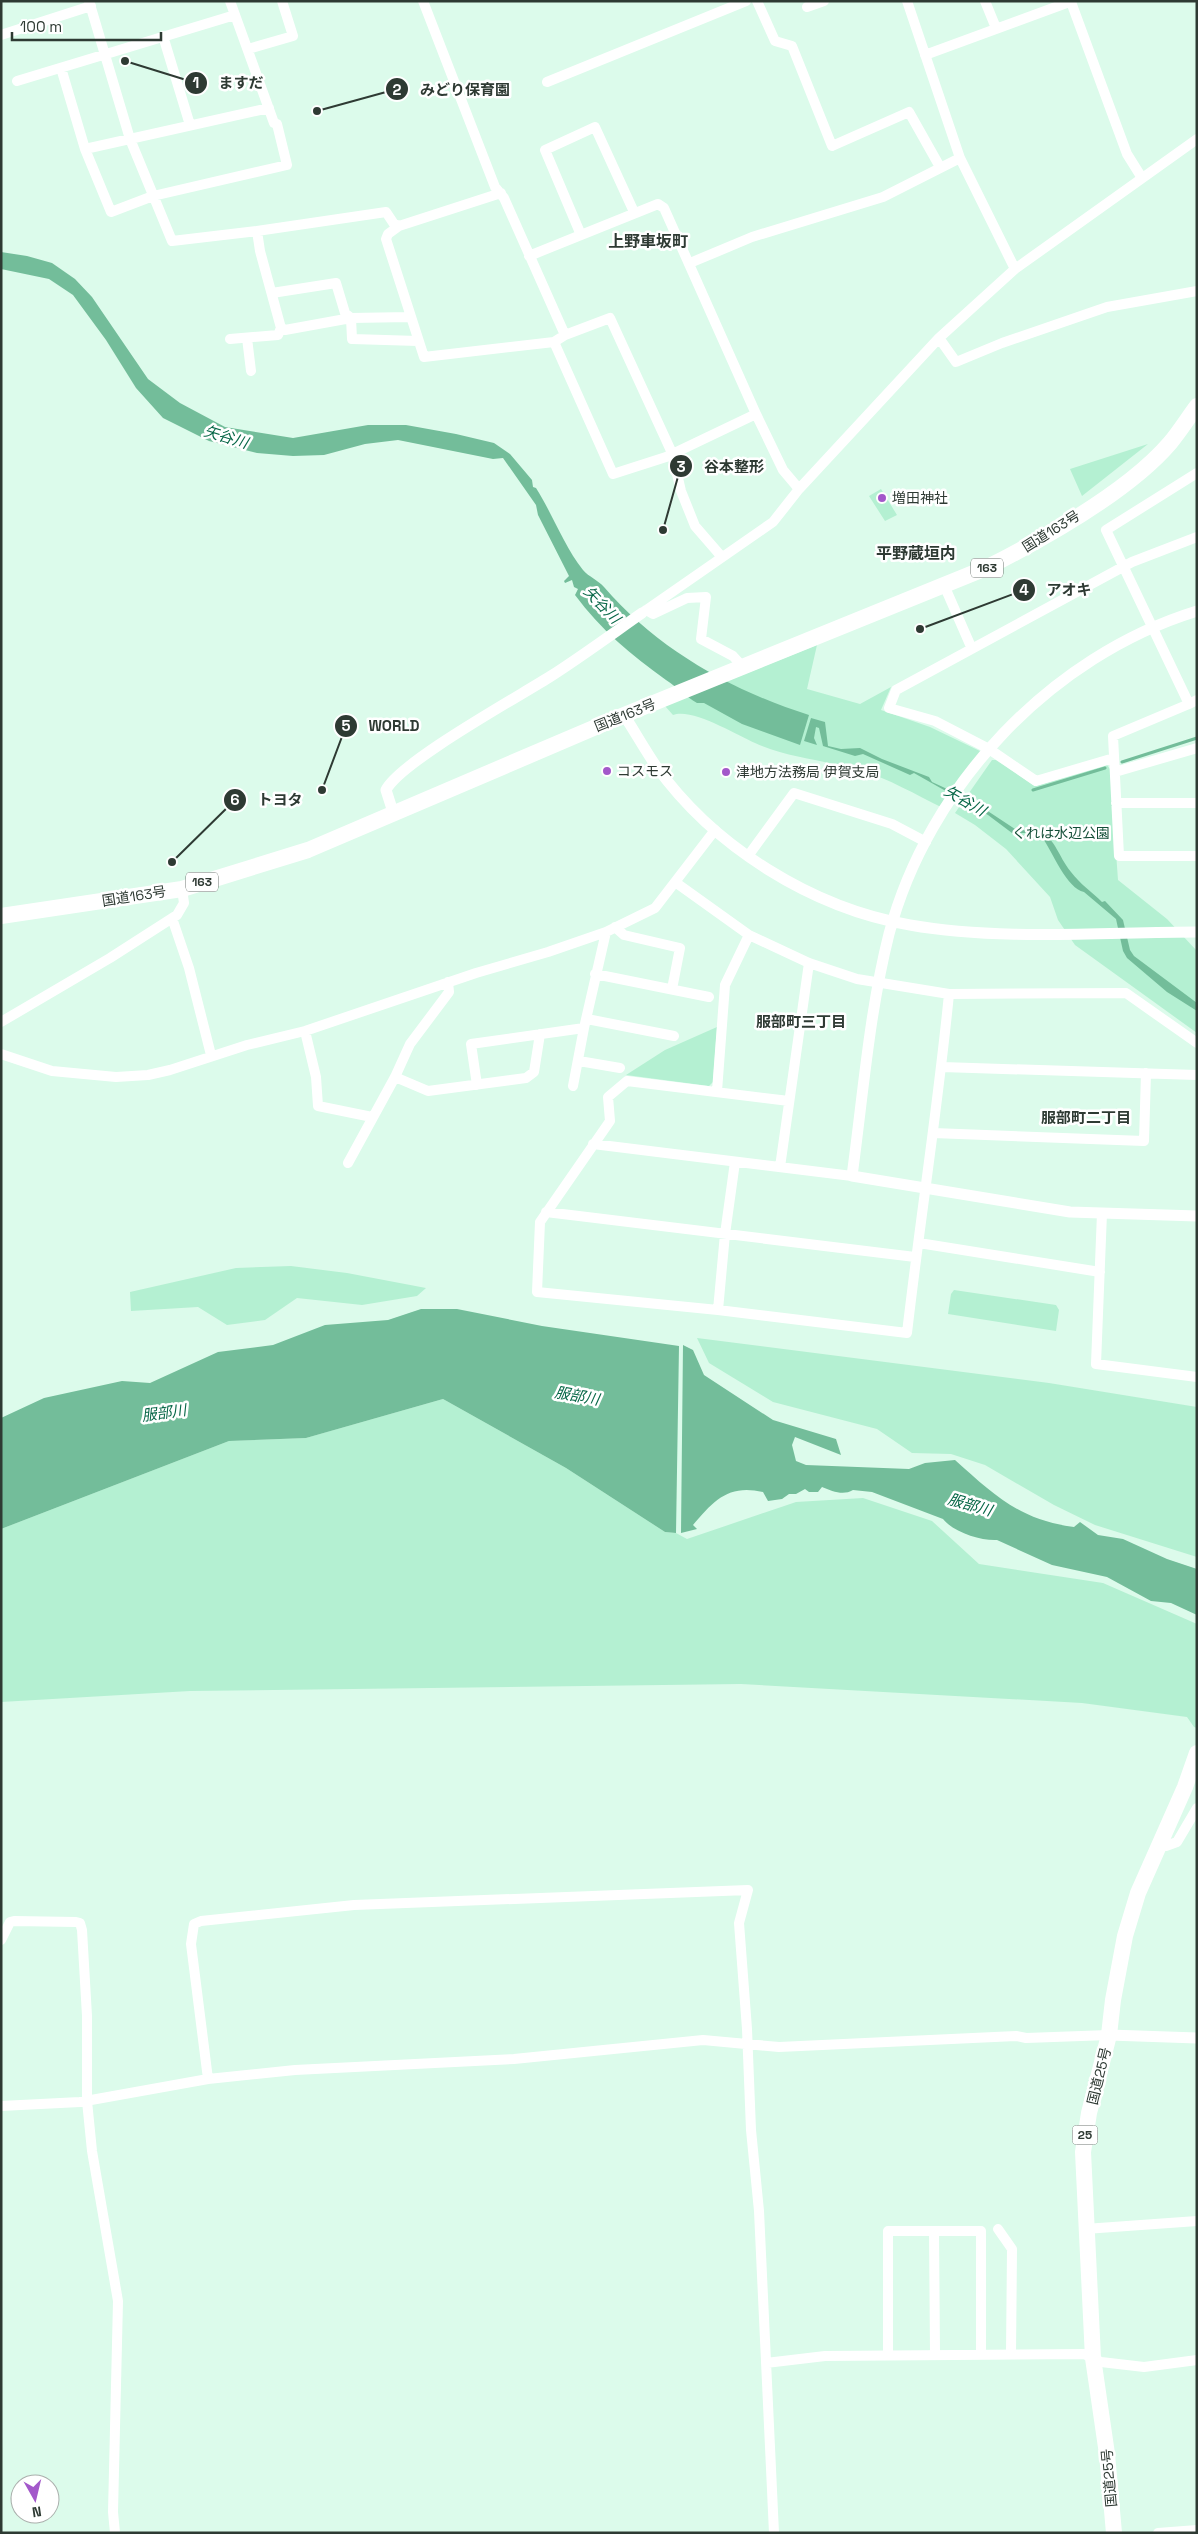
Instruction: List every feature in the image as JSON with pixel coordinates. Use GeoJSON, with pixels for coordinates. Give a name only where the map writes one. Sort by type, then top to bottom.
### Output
{"type":"FeatureCollection","features":[{"type":"Feature","properties":{"kind":"highway","name":"国道163号"},"geometry":{"type":"LineString","coordinates":[[1,916],[182,888],[308,850],[393,812],[624,715],[986,568],[1037,542],[1100,501],[1137,474],[1169,444],[1197,406]]}},
{"type":"Feature","properties":{"kind":"highway","name":"国道25号"},"geometry":{"type":"LineString","coordinates":[[1114,2533],[1107,2454],[1093,2358],[1082,2152],[1089,2113],[1109,2035],[1114,1992],[1125,1936],[1138,1893],[1185,1787],[1197,1753]]}},
{"type":"Feature","properties":{"kind":"street"},"geometry":{"type":"LineString","coordinates":[[61,68],[85,149],[111,212],[153,196],[287,165],[277,124],[274,123],[230,1]]}},
{"type":"Feature","properties":{"kind":"street"},"geometry":{"type":"LineString","coordinates":[[248,48],[293,36],[282,1]]}},
{"type":"Feature","properties":{"kind":"street"},"geometry":{"type":"LineString","coordinates":[[423,1],[495,187],[501,193],[565,335]]}},
{"type":"Feature","properties":{"kind":"street"},"geometry":{"type":"LineString","coordinates":[[547,82],[746,1]]}},
{"type":"Feature","properties":{"kind":"street"},"geometry":{"type":"LineString","coordinates":[[757,1],[775,41],[792,46],[832,146],[909,112],[940,167]]}},
{"type":"Feature","properties":{"kind":"street"},"geometry":{"type":"LineString","coordinates":[[807,7],[824,1]]}},
{"type":"Feature","properties":{"kind":"street"},"geometry":{"type":"LineString","coordinates":[[907,1],[960,158],[1015,269]]}},
{"type":"Feature","properties":{"kind":"street"},"geometry":{"type":"LineString","coordinates":[[985,1],[996,28]]}},
{"type":"Feature","properties":{"kind":"street"},"geometry":{"type":"LineString","coordinates":[[925,55],[1072,2],[1127,154],[1142,178]]}},
{"type":"Feature","properties":{"kind":"street"},"geometry":{"type":"LineString","coordinates":[[1,35],[90,4],[130,139],[172,241],[257,231],[386,212],[394,224],[400,226]]}},
{"type":"Feature","properties":{"kind":"street"},"geometry":{"type":"LineString","coordinates":[[17,81],[235,15]]}},
{"type":"Feature","properties":{"kind":"street"},"geometry":{"type":"LineString","coordinates":[[163,36],[190,126]]}},
{"type":"Feature","properties":{"kind":"street"},"geometry":{"type":"LineString","coordinates":[[85,149],[269,108]]}},
{"type":"Feature","properties":{"kind":"street"},"geometry":{"type":"LineString","coordinates":[[581,235],[545,150],[596,126],[634,212]]}},
{"type":"Feature","properties":{"kind":"street"},"geometry":{"type":"LineString","coordinates":[[393,812],[386,790],[390,781],[436,748],[552,676],[721,556],[773,522],[799,489],[939,338],[1015,269],[1197,139]]}},
{"type":"Feature","properties":{"kind":"street"},"geometry":{"type":"LineString","coordinates":[[690,263],[752,237],[884,197],[960,158]]}},
{"type":"Feature","properties":{"kind":"street"},"geometry":{"type":"LineString","coordinates":[[501,193],[400,226],[388,234],[386,239],[424,357],[554,342],[565,335],[610,318],[672,453],[681,491],[695,526],[721,556]]}},
{"type":"Feature","properties":{"kind":"street"},"geometry":{"type":"LineString","coordinates":[[529,256],[634,212],[658,204],[664,208],[756,414],[783,470],[799,489]]}},
{"type":"Feature","properties":{"kind":"street"},"geometry":{"type":"LineString","coordinates":[[230,339],[278,335],[281,328],[257,231]]}},
{"type":"Feature","properties":{"kind":"street"},"geometry":{"type":"LineString","coordinates":[[272,293],[336,283],[345,313],[351,318],[352,339],[418,341]]}},
{"type":"Feature","properties":{"kind":"street"},"geometry":{"type":"LineString","coordinates":[[939,338],[956,362],[1002,343],[1107,307],[1197,291]]}},
{"type":"Feature","properties":{"kind":"street"},"geometry":{"type":"LineString","coordinates":[[281,328],[285,330],[351,318],[410,317]]}},
{"type":"Feature","properties":{"kind":"street"},"geometry":{"type":"LineString","coordinates":[[247,338],[251,372]]}},
{"type":"Feature","properties":{"kind":"street"},"geometry":{"type":"LineString","coordinates":[[554,342],[613,474],[666,457],[756,414]]}},
{"type":"Feature","properties":{"kind":"street"},"geometry":{"type":"LineString","coordinates":[[1197,473],[1106,530],[1152,628],[1193,702],[1113,736],[1119,856],[1197,856]]}},
{"type":"Feature","properties":{"kind":"street"},"geometry":{"type":"LineString","coordinates":[[1114,758],[1036,781],[935,721],[888,708],[896,690],[1123,567],[1197,537]]}},
{"type":"Feature","properties":{"kind":"street"},"geometry":{"type":"LineString","coordinates":[[944,585],[972,648]]}},
{"type":"Feature","properties":{"kind":"street"},"geometry":{"type":"LineString","coordinates":[[644,611],[653,614],[687,598],[706,597],[701,639],[733,656],[741,668]]}},
{"type":"Feature","properties":{"kind":"street"},"geometry":{"type":"LineString","coordinates":[[852,1176],[878,983],[893,922],[909,878],[926,842],[950,801],[987,752],[1026,710],[1046,694],[1092,661],[1152,628],[1197,611]]}},
{"type":"Feature","properties":{"kind":"street"},"geometry":{"type":"LineString","coordinates":[[624,715],[657,767],[715,830],[748,856],[773,872],[819,896],[893,922],[972,932],[1197,932]]}},
{"type":"Feature","properties":{"kind":"street"},"geometry":{"type":"LineString","coordinates":[[1115,772],[1197,748]]}},
{"type":"Feature","properties":{"kind":"street"},"geometry":{"type":"LineString","coordinates":[[748,856],[794,793],[892,824],[926,842]]}},
{"type":"Feature","properties":{"kind":"street"},"geometry":{"type":"LineString","coordinates":[[1116,804],[1197,803]]}},
{"type":"Feature","properties":{"kind":"street"},"geometry":{"type":"LineString","coordinates":[[1,1054],[52,1071],[116,1077],[148,1075],[305,1031],[448,982],[548,952],[611,930],[655,908],[715,830]]}},
{"type":"Feature","properties":{"kind":"street"},"geometry":{"type":"LineString","coordinates":[[675,882],[749,935],[809,963],[857,979],[949,994],[1126,993],[1197,1043]]}},
{"type":"Feature","properties":{"kind":"street"},"geometry":{"type":"LineString","coordinates":[[1,1022],[110,958],[172,918],[182,910],[184,903],[182,888]]}},
{"type":"Feature","properties":{"kind":"street"},"geometry":{"type":"LineString","coordinates":[[172,918],[190,968],[211,1056]]}},
{"type":"Feature","properties":{"kind":"street"},"geometry":{"type":"LineString","coordinates":[[573,1086],[595,974],[611,930]]}},
{"type":"Feature","properties":{"kind":"street"},"geometry":{"type":"LineString","coordinates":[[611,930],[624,935],[680,948],[672,989]]}},
{"type":"Feature","properties":{"kind":"street"},"geometry":{"type":"LineString","coordinates":[[717,1092],[725,985],[749,935]]}},
{"type":"Feature","properties":{"kind":"street"},"geometry":{"type":"LineString","coordinates":[[780,1167],[809,963]]}},
{"type":"Feature","properties":{"kind":"street"},"geometry":{"type":"LineString","coordinates":[[595,974],[709,997]]}},
{"type":"Feature","properties":{"kind":"street"},"geometry":{"type":"LineString","coordinates":[[348,1163],[396,1077],[410,1044],[449,992],[448,982]]}},
{"type":"Feature","properties":{"kind":"street"},"geometry":{"type":"LineString","coordinates":[[789,1101],[627,1081],[608,1096],[610,1121],[540,1222],[537,1292],[718,1310],[907,1333],[924,1188],[942,1067],[949,994]]}},
{"type":"Feature","properties":{"kind":"street"},"geometry":{"type":"LineString","coordinates":[[477,1085],[470,1044],[540,1034],[586,1023],[674,1036]]}},
{"type":"Feature","properties":{"kind":"street"},"geometry":{"type":"LineString","coordinates":[[305,1031],[316,1077],[318,1106],[372,1117]]}},
{"type":"Feature","properties":{"kind":"street"},"geometry":{"type":"LineString","coordinates":[[396,1077],[428,1091],[526,1078],[534,1072],[540,1034]]}},
{"type":"Feature","properties":{"kind":"street"},"geometry":{"type":"LineString","coordinates":[[579,1061],[620,1068]]}},
{"type":"Feature","properties":{"kind":"street"},"geometry":{"type":"LineString","coordinates":[[942,1067],[1197,1075]]}},
{"type":"Feature","properties":{"kind":"street"},"geometry":{"type":"LineString","coordinates":[[933,1133],[1144,1140],[1146,1073]]}},
{"type":"Feature","properties":{"kind":"street"},"geometry":{"type":"LineString","coordinates":[[593,1144],[852,1176],[1070,1212],[1197,1216]]}},
{"type":"Feature","properties":{"kind":"street"},"geometry":{"type":"LineString","coordinates":[[718,1310],[725,1234],[735,1162]]}},
{"type":"Feature","properties":{"kind":"street"},"geometry":{"type":"LineString","coordinates":[[546,1212],[915,1258]]}},
{"type":"Feature","properties":{"kind":"street"},"geometry":{"type":"LineString","coordinates":[[1102,1213],[1096,1364],[1197,1377]]}},
{"type":"Feature","properties":{"kind":"street"},"geometry":{"type":"LineString","coordinates":[[918,1243],[1100,1272]]}},
{"type":"Feature","properties":{"kind":"street"},"geometry":{"type":"LineString","coordinates":[[1159,1844],[1166,1846],[1177,1842],[1197,1808]]}},
{"type":"Feature","properties":{"kind":"street"},"geometry":{"type":"LineString","coordinates":[[208,2079],[191,1944],[194,1924],[201,1921],[354,1905],[748,1890],[739,1923],[766,2363],[774,2533]]}},
{"type":"Feature","properties":{"kind":"street"},"geometry":{"type":"LineString","coordinates":[[1,1940],[10,1922],[14,1920],[76,1922],[81,1926],[88,2016],[87,2101],[92,2151],[118,2301],[113,2512],[115,2533]]}},
{"type":"Feature","properties":{"kind":"street"},"geometry":{"type":"LineString","coordinates":[[1,2106],[87,2101],[208,2079],[294,2070],[514,2059],[703,2040],[779,2046],[1016,2036],[1026,2038],[1109,2035],[1197,2038]]}},
{"type":"Feature","properties":{"kind":"street"},"geometry":{"type":"LineString","coordinates":[[1085,2229],[1197,2221]]}},
{"type":"Feature","properties":{"kind":"street"},"geometry":{"type":"LineString","coordinates":[[998,2228],[1012,2249],[1010,2354]]}},
{"type":"Feature","properties":{"kind":"street"},"geometry":{"type":"LineString","coordinates":[[888,2355],[888,2231],[981,2231],[981,2354]]}},
{"type":"Feature","properties":{"kind":"street"},"geometry":{"type":"LineString","coordinates":[[934,2231],[935,2354]]}},
{"type":"Feature","properties":{"kind":"street"},"geometry":{"type":"LineString","coordinates":[[766,2363],[824,2356],[935,2354],[1084,2354],[1101,2362],[1144,2367],[1197,2360]]}},
{"type":"Feature","properties":{"kind":"street"},"geometry":{"type":"LineString","coordinates":[[1158,2533],[1197,2530]]}},
{"type":"Feature","properties":{"kind":"green space"},"geometry":{"type":"Polygon","coordinates":[[[1148,444],[1082,496],[1070,469],[1148,444]]]}},
{"type":"Feature","properties":{"kind":"green space"},"geometry":{"type":"Polygon","coordinates":[[[881,489],[897,515],[885,521],[869,496],[881,489]]]}},
{"type":"Feature","properties":{"kind":"green space"},"geometry":{"type":"Polygon","coordinates":[[[817,645],[807,689],[860,704],[891,687],[881,710],[930,727],[982,752],[943,808],[870,773],[780,752],[692,715],[673,715],[665,706],[817,645]]]}},
{"type":"Feature","properties":{"kind":"green space","name":"くれは水辺公園"},"geometry":{"type":"Polygon","coordinates":[[[992,760],[996,760],[1035,786],[1107,765],[1110,769],[1118,880],[1167,919],[1197,951],[1197,1033],[1075,945],[1058,920],[1050,897],[1006,849],[975,825],[955,813],[992,760]]]}},
{"type":"Feature","properties":{"kind":"green space"},"geometry":{"type":"Polygon","coordinates":[[[717,1027],[713,1082],[709,1086],[626,1075],[665,1050],[717,1027]]]}},
{"type":"Feature","properties":{"kind":"green space"},"geometry":{"type":"Polygon","coordinates":[[[291,1266],[347,1273],[426,1288],[417,1296],[362,1305],[297,1298],[265,1320],[227,1325],[198,1307],[131,1311],[130,1292],[236,1268],[291,1266]]]}},
{"type":"Feature","properties":{"kind":"green space"},"geometry":{"type":"Polygon","coordinates":[[[954,1290],[1056,1305],[1059,1310],[1056,1331],[948,1314],[951,1294],[954,1290]]]}},
{"type":"Feature","properties":{"kind":"green space"},"geometry":{"type":"Polygon","coordinates":[[[697,1338],[1049,1383],[1197,1407],[1197,1557],[1095,1525],[1054,1505],[985,1465],[951,1454],[912,1453],[877,1429],[773,1402],[709,1363],[697,1338]]]}},
{"type":"Feature","properties":{"kind":"green space"},"geometry":{"type":"Polygon","coordinates":[[[443,1399],[566,1468],[665,1532],[676,1533],[687,1539],[796,1502],[863,1498],[932,1521],[979,1564],[1103,1583],[1197,1624],[1197,1728],[1194,1727],[1187,1717],[1082,1703],[741,1684],[190,1691],[1,1702],[1,1529],[229,1441],[306,1438],[443,1399]]]}},
{"type":"Feature","properties":{"kind":"water","name":"矢谷川"},"geometry":{"type":"Polygon","coordinates":[[[1,252],[27,256],[52,263],[75,279],[92,297],[148,379],[180,403],[225,427],[293,438],[368,425],[406,425],[494,443],[510,454],[532,480],[533,487],[536,488],[570,551],[585,572],[602,585],[647,629],[697,665],[752,693],[809,715],[800,745],[742,724],[704,703],[697,703],[641,661],[606,631],[575,595],[578,589],[574,587],[572,580],[565,583],[564,581],[569,576],[538,515],[536,505],[503,458],[493,459],[398,440],[365,444],[324,455],[293,456],[257,453],[209,441],[163,418],[136,388],[106,340],[73,295],[49,279],[1,269],[1,252]]]}},
{"type":"Feature","properties":{"kind":"water","name":"矢谷川"},"geometry":{"type":"Polygon","coordinates":[[[811,718],[825,722],[828,746],[841,749],[860,748],[882,759],[929,777],[932,782],[971,800],[1018,831],[1038,828],[1045,833],[1054,844],[1066,866],[1082,884],[1102,902],[1105,901],[1123,920],[1130,950],[1134,956],[1197,1003],[1197,1011],[1167,992],[1127,958],[1123,951],[1116,919],[1072,884],[1060,869],[1042,837],[1027,833],[1012,833],[988,815],[914,773],[910,775],[863,754],[855,756],[823,746],[819,728],[816,727],[814,738],[817,745],[804,741],[811,718]]]}},
{"type":"Feature","properties":{"kind":"water","name":"服部川"},"geometry":{"type":"Polygon","coordinates":[[[421,1309],[457,1309],[542,1326],[679,1346],[676,1533],[665,1532],[566,1468],[443,1399],[306,1438],[229,1441],[1,1529],[1,1418],[44,1398],[122,1381],[150,1383],[218,1352],[273,1345],[325,1325],[388,1320],[421,1309]]]}},
{"type":"Feature","properties":{"kind":"water","name":"服部川"},"geometry":{"type":"Polygon","coordinates":[[[683,1345],[693,1350],[704,1375],[773,1420],[836,1439],[841,1455],[795,1437],[792,1445],[796,1461],[806,1465],[909,1469],[925,1463],[955,1460],[996,1495],[1023,1512],[1055,1524],[1074,1527],[1080,1522],[1098,1535],[1123,1539],[1167,1559],[1197,1569],[1197,1615],[1171,1603],[1151,1601],[1107,1577],[1052,1565],[997,1540],[983,1539],[960,1532],[943,1519],[872,1492],[853,1490],[841,1493],[822,1487],[818,1492],[809,1492],[805,1489],[796,1494],[789,1494],[782,1499],[768,1501],[763,1492],[741,1490],[731,1492],[715,1501],[708,1508],[693,1525],[697,1529],[681,1533],[683,1345]]]}},
{"type":"Feature","properties":{"kind":"waterway"},"geometry":{"type":"LineString","coordinates":[[1122,762],[1197,738]]}},
{"type":"Feature","properties":{"kind":"waterway"},"geometry":{"type":"LineString","coordinates":[[1033,790],[1105,768]]}},
{"type":"Feature","properties":{"kind":"place","name":"ますだ"},"geometry":{"type":"Point","coordinates":[125,61]}},
{"type":"Feature","properties":{"kind":"place","name":"みどり保育園"},"geometry":{"type":"Point","coordinates":[317,111]}},
{"type":"Feature","properties":{"kind":"place","name":"増田神社"},"geometry":{"type":"Point","coordinates":[882,498]}},
{"type":"Feature","properties":{"kind":"place","name":"谷本整形"},"geometry":{"type":"Point","coordinates":[663,530]}},
{"type":"Feature","properties":{"kind":"place","name":"アオキ"},"geometry":{"type":"Point","coordinates":[920,629]}},
{"type":"Feature","properties":{"kind":"place","name":"コスモス"},"geometry":{"type":"Point","coordinates":[607,771]}},
{"type":"Feature","properties":{"kind":"place","name":"津地方法務局 伊賀支局"},"geometry":{"type":"Point","coordinates":[726,772]}},
{"type":"Feature","properties":{"kind":"place","name":"WORLD"},"geometry":{"type":"Point","coordinates":[322,790]}},
{"type":"Feature","properties":{"kind":"place","name":"トヨタ"},"geometry":{"type":"Point","coordinates":[172,862]}},
{"type":"Feature","properties":{"kind":"district","name":"上野車坂町"},"geometry":{"type":"Point","coordinates":[648,241]}},
{"type":"Feature","properties":{"kind":"district","name":"平野蔵垣内"},"geometry":{"type":"Point","coordinates":[916,553]}},
{"type":"Feature","properties":{"kind":"district","name":"服部町三丁目"},"geometry":{"type":"Point","coordinates":[801,1022]}},
{"type":"Feature","properties":{"kind":"district","name":"服部町二丁目"},"geometry":{"type":"Point","coordinates":[1086,1118]}}]}
